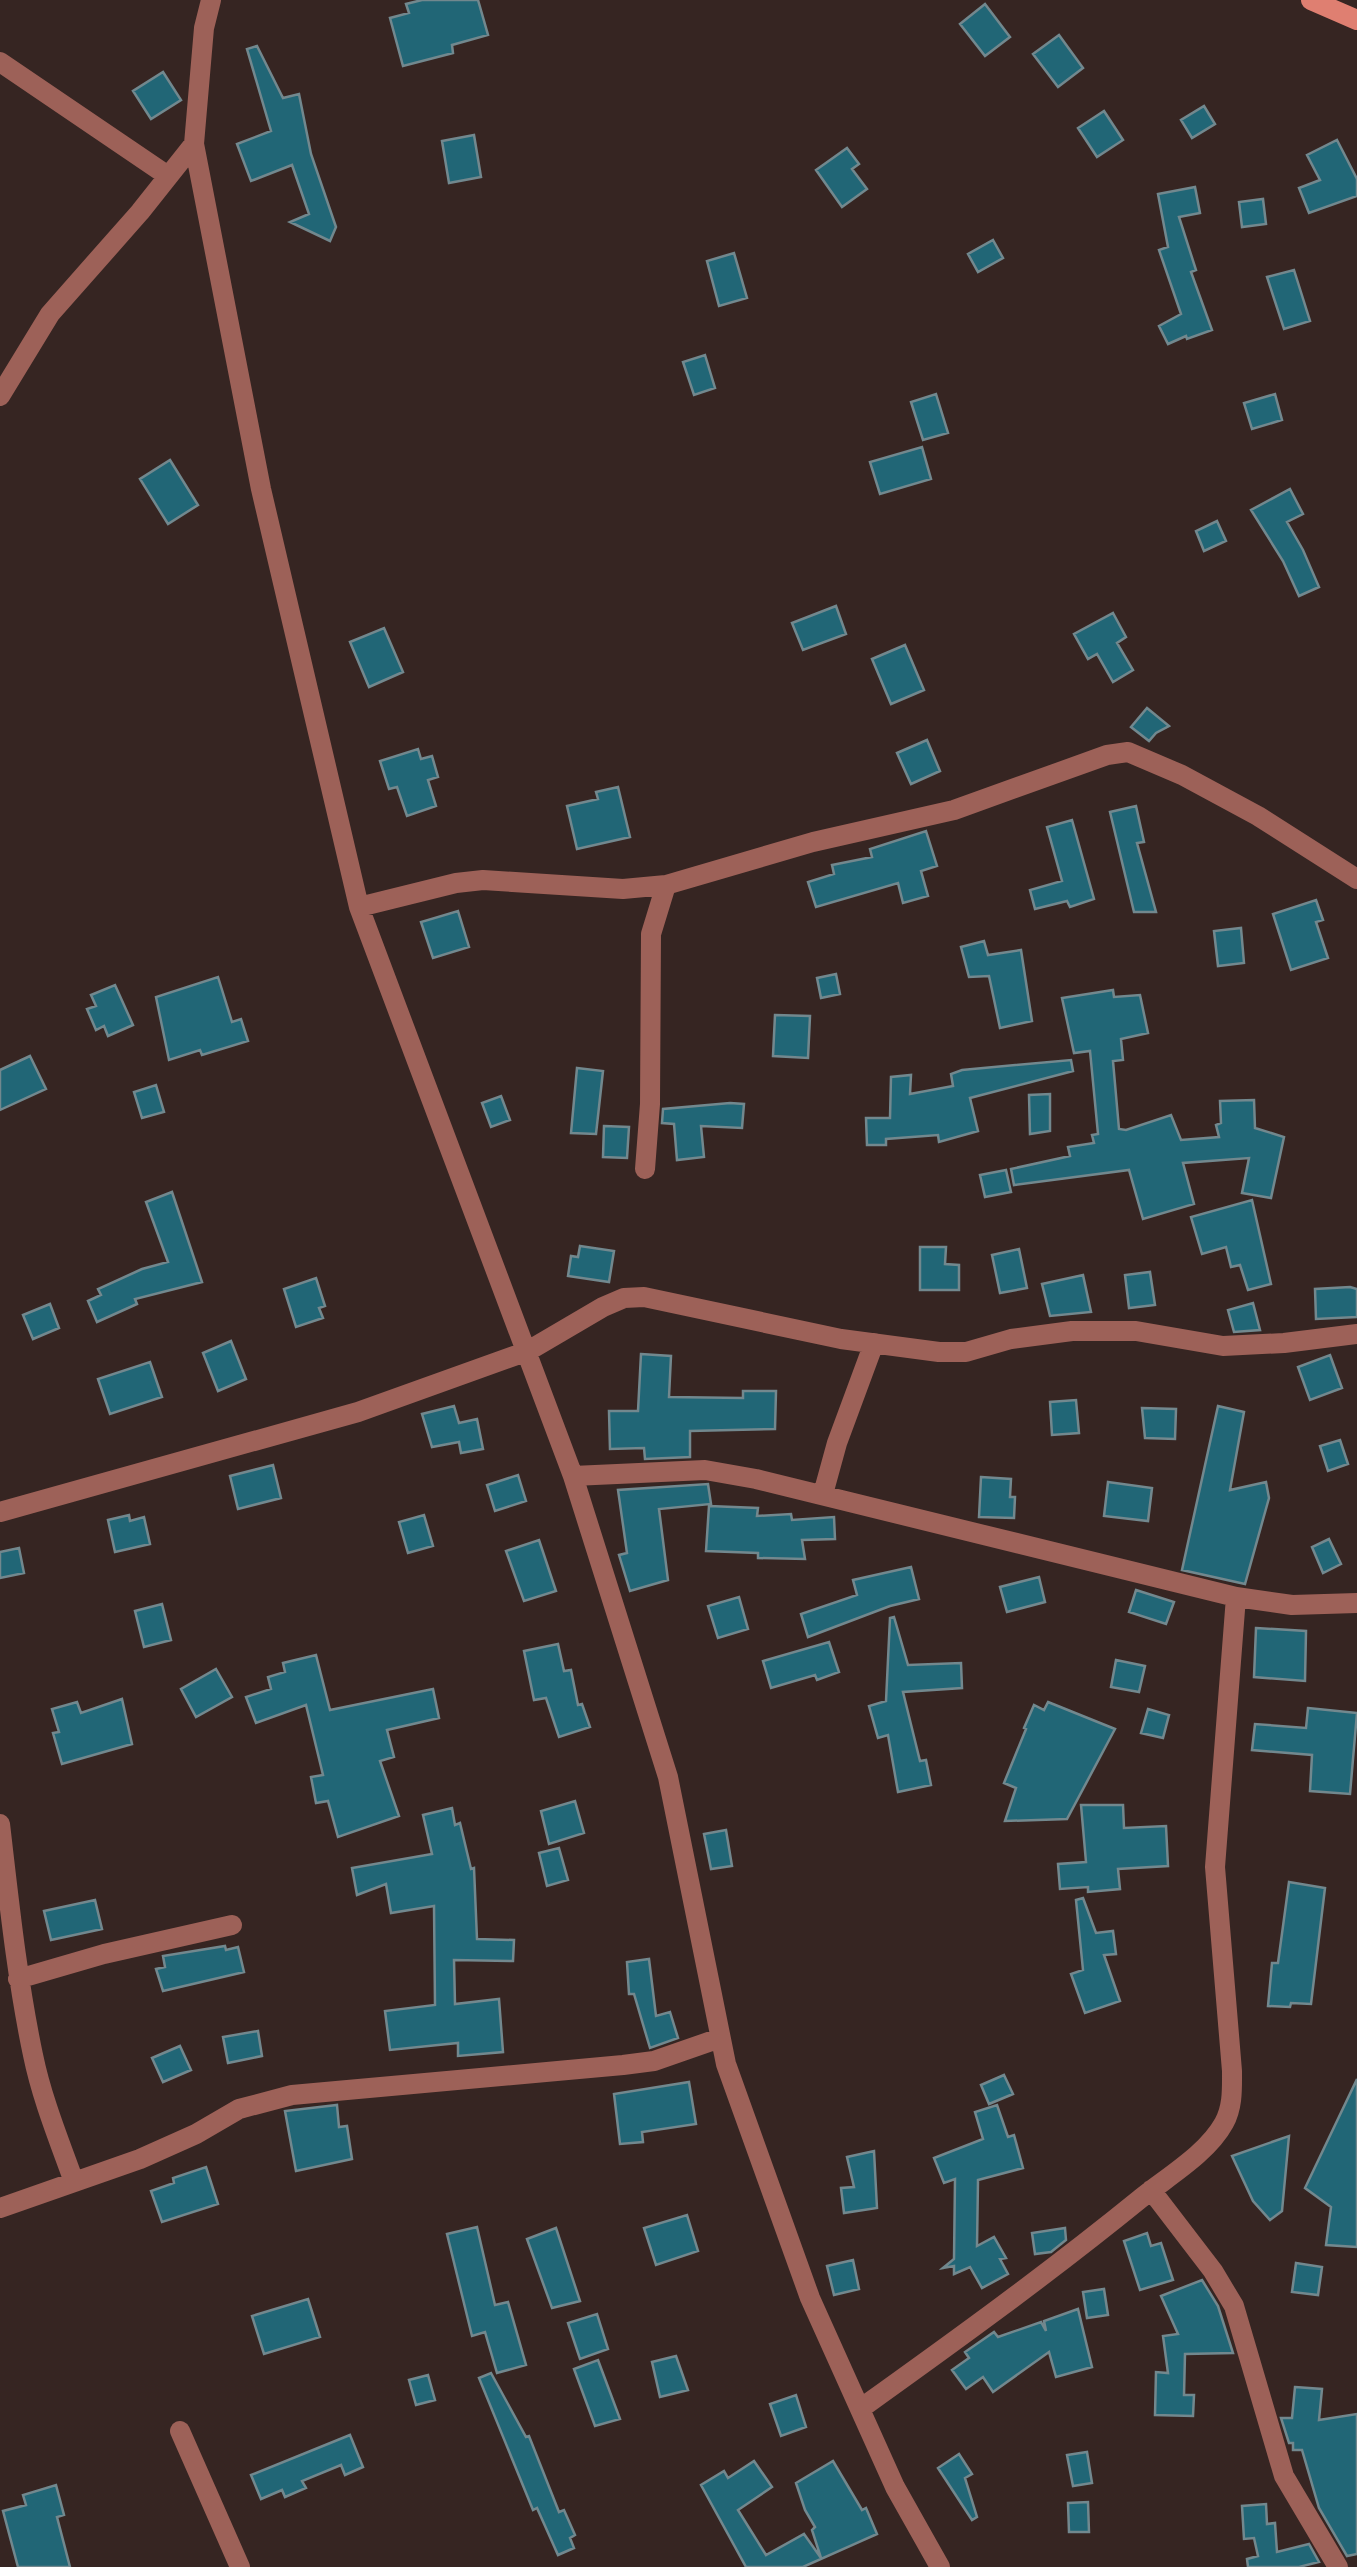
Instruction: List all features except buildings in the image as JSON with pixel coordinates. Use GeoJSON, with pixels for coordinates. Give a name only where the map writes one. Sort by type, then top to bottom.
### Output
{"type":"FeatureCollection","features":[{"type":"Feature","properties":{"kind":"street"},"geometry":{"type":"LineString","coordinates":[[211,0],[204,28],[194,144],[261,489],[360,907],[573,1476],[668,1776],[720,2038],[810,2298],[894,2487],[940,2567]]}},
{"type":"Feature","properties":{"kind":"street"},"geometry":{"type":"LineString","coordinates":[[1311,0],[1357,20]]}},
{"type":"Feature","properties":{"kind":"street"},"geometry":{"type":"LineString","coordinates":[[0,62],[168,176]]}},
{"type":"Feature","properties":{"kind":"street"},"geometry":{"type":"LineString","coordinates":[[0,396],[50,314],[194,144]]}},
{"type":"Feature","properties":{"kind":"street"},"geometry":{"type":"LineString","coordinates":[[360,907],[483,880],[623,889],[666,885],[813,842],[954,810],[1107,755],[1128,752],[1182,775],[1258,816],[1357,879]]}},
{"type":"Feature","properties":{"kind":"street"},"geometry":{"type":"LineString","coordinates":[[645,1169],[650,1104],[651,934],[666,885]]}},
{"type":"Feature","properties":{"kind":"street"},"geometry":{"type":"LineString","coordinates":[[0,1512],[358,1412],[528,1351],[624,1298],[644,1297],[874,1343],[939,1352],[966,1352],[1011,1339],[1072,1331],[1136,1331],[1224,1346],[1357,1334]]}},
{"type":"Feature","properties":{"kind":"street"},"geometry":{"type":"LineString","coordinates":[[823,1494],[874,1343]]}},
{"type":"Feature","properties":{"kind":"street"},"geometry":{"type":"LineString","coordinates":[[573,1476],[705,1470],[823,1494],[1236,1597],[1292,1605],[1357,1604]]}},
{"type":"Feature","properties":{"kind":"street"},"geometry":{"type":"LineString","coordinates":[[860,2409],[1042,2279],[1213,2138],[1226,2120],[1232,2099],[1215,1867],[1236,1597]]}},
{"type":"Feature","properties":{"kind":"street"},"geometry":{"type":"LineString","coordinates":[[0,1824],[18,1979],[46,2104],[74,2182]]}},
{"type":"Feature","properties":{"kind":"street"},"geometry":{"type":"LineString","coordinates":[[18,1979],[104,1954],[232,1925]]}},
{"type":"Feature","properties":{"kind":"street"},"geometry":{"type":"LineString","coordinates":[[0,2208],[140,2159],[239,2109],[292,2096],[654,2061],[720,2038]]}},
{"type":"Feature","properties":{"kind":"street"},"geometry":{"type":"LineString","coordinates":[[1151,2190],[1213,2271],[1234,2306],[1284,2476],[1338,2567]]}},
{"type":"Feature","properties":{"kind":"street"},"geometry":{"type":"LineString","coordinates":[[180,2432],[240,2567]]}}]}
